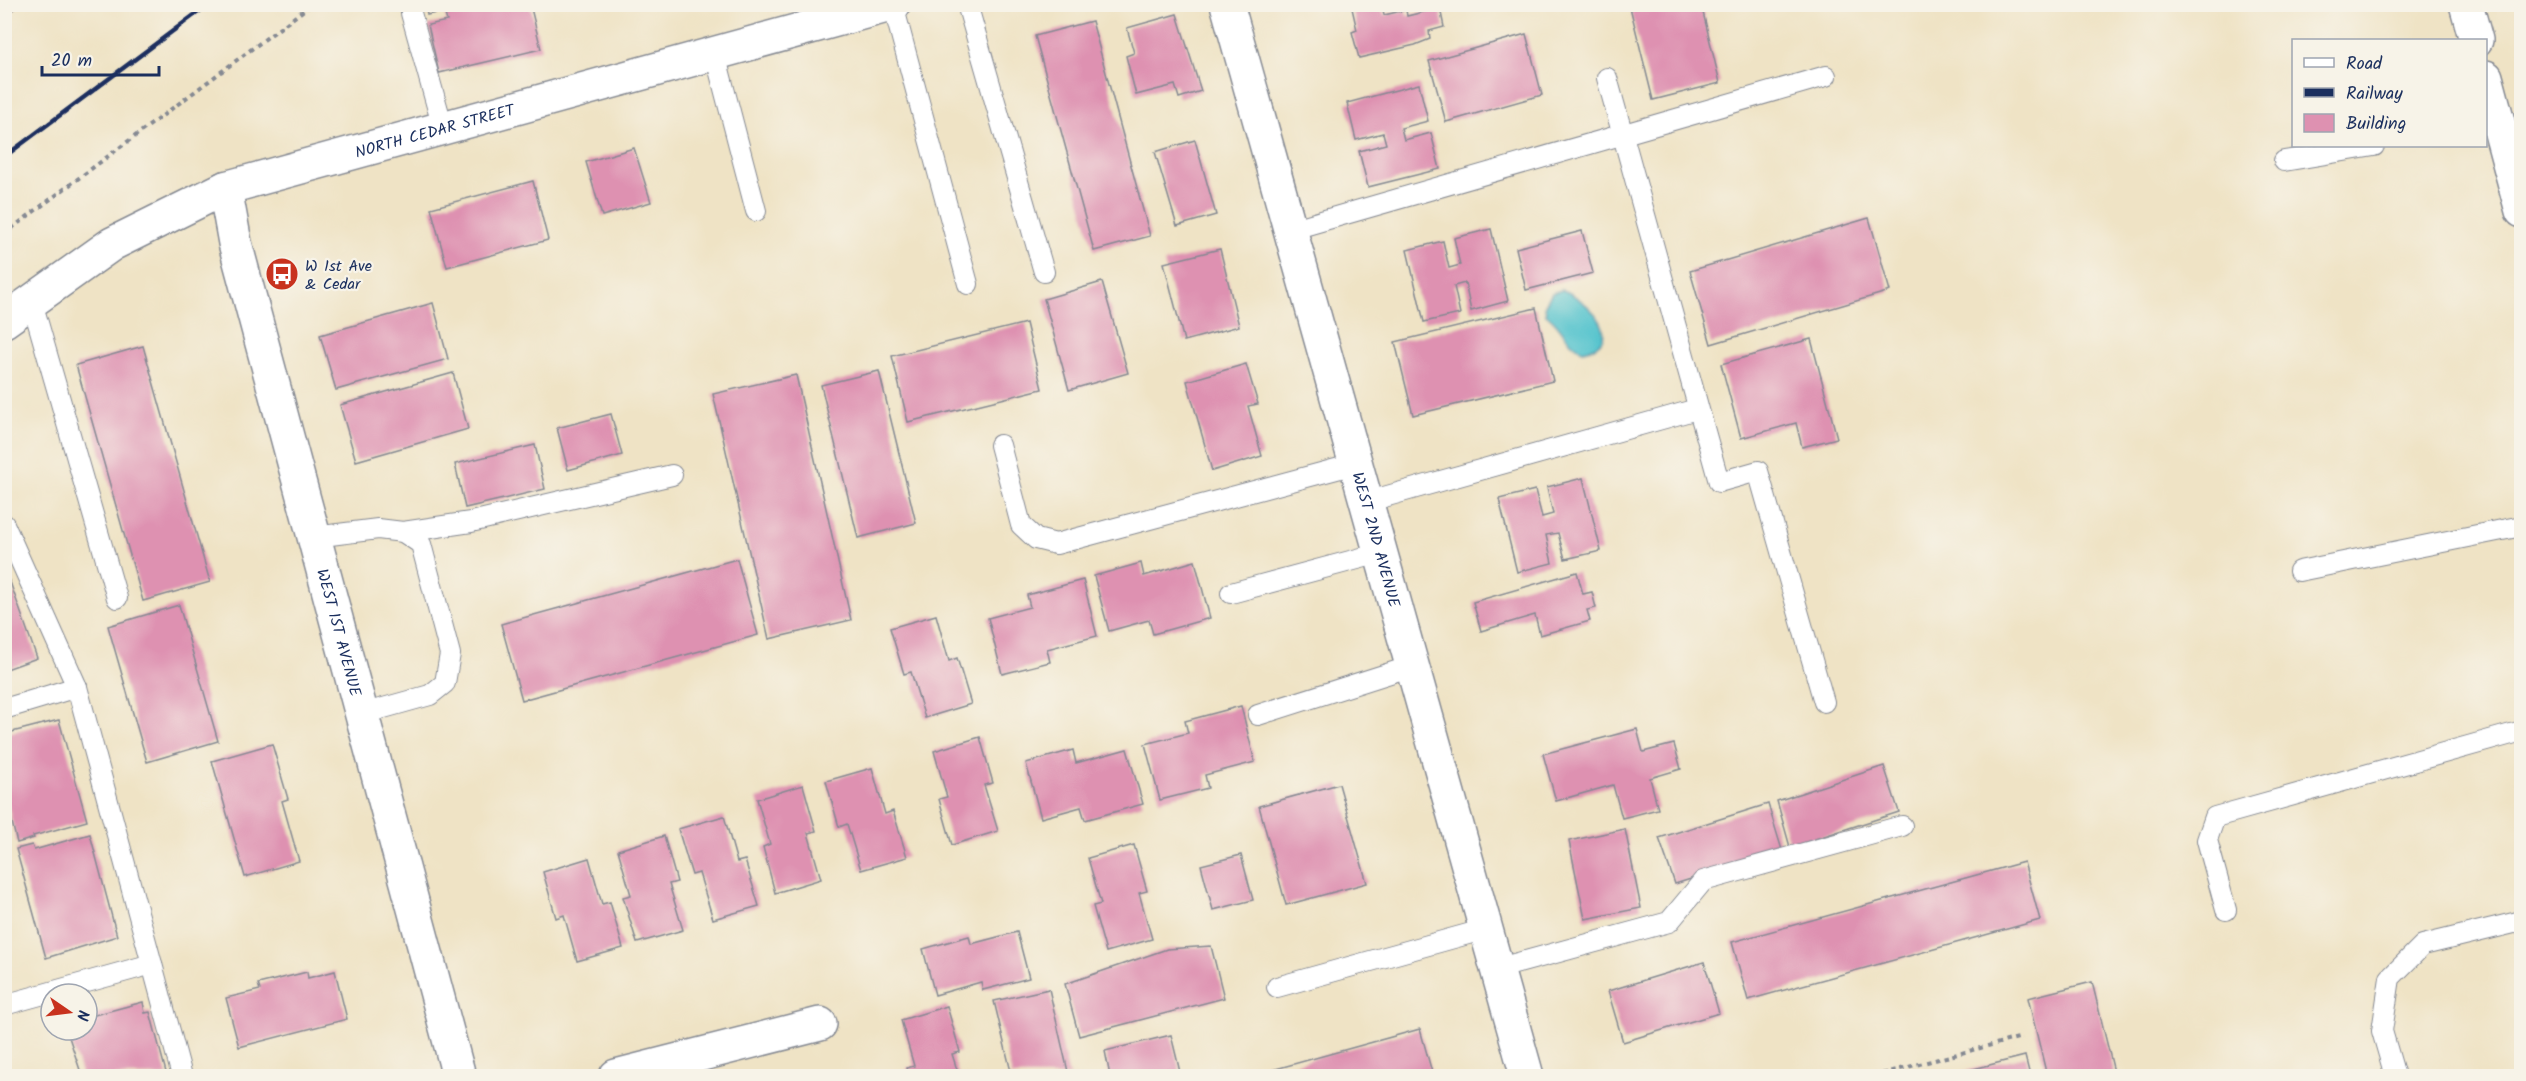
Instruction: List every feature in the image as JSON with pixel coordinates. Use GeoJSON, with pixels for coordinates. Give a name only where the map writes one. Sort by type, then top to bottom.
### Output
{"type":"FeatureCollection","features":[{"type":"Feature","properties":{"kind":"street","name":"NORTH CEDAR STREET"},"geometry":{"type":"LineString","coordinates":[[4,321],[112,244],[225,189],[893,4]]}},
{"type":"Feature","properties":{"kind":"street","name":"WEST 2ND AVENUE"},"geometry":{"type":"LineString","coordinates":[[1227,4],[1527,1077]]}},
{"type":"Feature","properties":{"kind":"street"},"geometry":{"type":"LineString","coordinates":[[2466,4],[2476,39]]}},
{"type":"Feature","properties":{"kind":"street"},"geometry":{"type":"LineString","coordinates":[[2487,85],[2493,131],[2522,211]]}},
{"type":"Feature","properties":{"kind":"street","name":"WEST 1ST AVENUE"},"geometry":{"type":"LineString","coordinates":[[225,189],[236,243],[459,1077]]}},
{"type":"Feature","properties":{"kind":"street"},"geometry":{"type":"LineString","coordinates":[[616,1077],[820,1024]]}},
{"type":"Feature","properties":{"kind":"lane"},"geometry":{"type":"LineString","coordinates":[[893,4],[968,284]]}},
{"type":"Feature","properties":{"kind":"lane"},"geometry":{"type":"LineString","coordinates":[[967,4],[1044,272]]}},
{"type":"Feature","properties":{"kind":"lane"},"geometry":{"type":"LineString","coordinates":[[411,13],[443,128]]}},
{"type":"Feature","properties":{"kind":"lane"},"geometry":{"type":"LineString","coordinates":[[715,54],[756,211]]}},
{"type":"Feature","properties":{"kind":"lane"},"geometry":{"type":"LineString","coordinates":[[1290,230],[1826,76]]}},
{"type":"Feature","properties":{"kind":"lane"},"geometry":{"type":"LineString","coordinates":[[1607,78],[1719,482],[1758,471],[1824,702]]}},
{"type":"Feature","properties":{"kind":"lane"},"geometry":{"type":"LineString","coordinates":[[2284,161],[2368,147]]}},
{"type":"Feature","properties":{"kind":"lane"},"geometry":{"type":"LineString","coordinates":[[32,302],[117,598]]}},
{"type":"Feature","properties":{"kind":"lane"},"geometry":{"type":"LineString","coordinates":[[1366,502],[1697,409]]}},
{"type":"Feature","properties":{"kind":"lane"},"geometry":{"type":"LineString","coordinates":[[1000,445],[1021,525],[1036,539],[1056,544],[1355,464]]}},
{"type":"Feature","properties":{"kind":"lane"},"geometry":{"type":"LineString","coordinates":[[314,537],[378,529],[403,531],[471,522],[672,475]]}},
{"type":"Feature","properties":{"kind":"lane"},"geometry":{"type":"LineString","coordinates":[[4,524],[77,687],[182,1077]]}},
{"type":"Feature","properties":{"kind":"lane"},"geometry":{"type":"LineString","coordinates":[[2299,571],[2522,526]]}},
{"type":"Feature","properties":{"kind":"lane"},"geometry":{"type":"LineString","coordinates":[[362,714],[430,695],[445,683],[450,654],[421,544],[403,531]]}},
{"type":"Feature","properties":{"kind":"lane"},"geometry":{"type":"LineString","coordinates":[[1231,593],[1380,553]]}},
{"type":"Feature","properties":{"kind":"lane"},"geometry":{"type":"LineString","coordinates":[[1258,715],[1412,666]]}},
{"type":"Feature","properties":{"kind":"lane"},"geometry":{"type":"LineString","coordinates":[[4,709],[77,687]]}},
{"type":"Feature","properties":{"kind":"lane"},"geometry":{"type":"LineString","coordinates":[[2226,910],[2207,840],[2215,817],[2522,731]]}},
{"type":"Feature","properties":{"kind":"lane"},"geometry":{"type":"LineString","coordinates":[[1497,969],[1669,922],[1703,881],[1902,826]]}},
{"type":"Feature","properties":{"kind":"lane"},"geometry":{"type":"LineString","coordinates":[[2395,1077],[2382,1031],[2390,978],[2423,945],[2522,921]]}},
{"type":"Feature","properties":{"kind":"lane"},"geometry":{"type":"LineString","coordinates":[[1277,987],[1486,929]]}},
{"type":"Feature","properties":{"kind":"lane"},"geometry":{"type":"LineString","coordinates":[[4,1005],[152,964]]}},
{"type":"Feature","properties":{"kind":"path"},"geometry":{"type":"LineString","coordinates":[[4,234],[312,4]]}},
{"type":"Feature","properties":{"kind":"path"},"geometry":{"type":"LineString","coordinates":[[1874,1077],[2022,1037]]}},
{"type":"Feature","properties":{"kind":"water"},"geometry":{"type":"Polygon","coordinates":[[[1562,290],[1578,298],[1600,322],[1603,331],[1602,339],[1596,346],[1582,350],[1567,338],[1546,314],[1545,305],[1552,293],[1562,290]]]}},
{"type":"Feature","properties":{"kind":"building"},"geometry":{"type":"Polygon","coordinates":[[[4,4],[16,4],[18,6],[4,16],[4,4]]]}},
{"type":"Feature","properties":{"kind":"building"},"geometry":{"type":"Polygon","coordinates":[[[425,4],[530,4],[541,49],[439,73],[428,25],[447,21],[444,11],[427,15],[425,4]]]}},
{"type":"Feature","properties":{"kind":"building"},"geometry":{"type":"Polygon","coordinates":[[[1351,4],[1382,4],[1384,15],[1406,10],[1407,16],[1440,8],[1444,27],[1429,31],[1430,39],[1415,45],[1359,58],[1352,32],[1357,30],[1351,4]]]}},
{"type":"Feature","properties":{"kind":"building"},"geometry":{"type":"Polygon","coordinates":[[[1642,4],[1701,4],[1720,83],[1653,100],[1630,7],[1642,4]]]}},
{"type":"Feature","properties":{"kind":"building"},"geometry":{"type":"Polygon","coordinates":[[[1177,14],[1201,91],[1179,98],[1175,85],[1136,95],[1126,56],[1134,53],[1127,28],[1177,14]]]}},
{"type":"Feature","properties":{"kind":"building"},"geometry":{"type":"Polygon","coordinates":[[[1092,21],[1150,236],[1094,251],[1035,36],[1092,21]]]}},
{"type":"Feature","properties":{"kind":"building"},"geometry":{"type":"Polygon","coordinates":[[[1526,34],[1542,95],[1446,122],[1429,61],[1526,34]]]}},
{"type":"Feature","properties":{"kind":"building"},"geometry":{"type":"Polygon","coordinates":[[[1419,84],[1428,121],[1401,128],[1404,140],[1431,133],[1440,169],[1368,187],[1359,151],[1386,144],[1383,133],[1356,140],[1347,103],[1419,84]]]}},
{"type":"Feature","properties":{"kind":"building"},"geometry":{"type":"Polygon","coordinates":[[[1195,140],[1216,215],[1177,226],[1155,152],[1195,140]]]}},
{"type":"Feature","properties":{"kind":"building"},"geometry":{"type":"Polygon","coordinates":[[[634,148],[651,202],[602,216],[586,162],[634,148]]]}},
{"type":"Feature","properties":{"kind":"building"},"geometry":{"type":"Polygon","coordinates":[[[533,181],[548,240],[447,267],[431,208],[533,181]]]}},
{"type":"Feature","properties":{"kind":"building"},"geometry":{"type":"Polygon","coordinates":[[[1869,218],[1890,291],[1711,344],[1690,271],[1869,218]]]}},
{"type":"Feature","properties":{"kind":"building"},"geometry":{"type":"Polygon","coordinates":[[[1491,229],[1508,301],[1471,311],[1465,283],[1454,286],[1460,314],[1424,322],[1407,250],[1443,241],[1449,268],[1460,265],[1454,238],[1491,229]]]}},
{"type":"Feature","properties":{"kind":"building"},"geometry":{"type":"Polygon","coordinates":[[[1582,231],[1593,273],[1526,290],[1516,248],[1582,231]]]}},
{"type":"Feature","properties":{"kind":"building"},"geometry":{"type":"Polygon","coordinates":[[[1220,249],[1239,326],[1184,341],[1164,263],[1220,249]]]}},
{"type":"Feature","properties":{"kind":"building"},"geometry":{"type":"Polygon","coordinates":[[[1102,282],[1128,373],[1069,390],[1044,299],[1102,282]]]}},
{"type":"Feature","properties":{"kind":"building"},"geometry":{"type":"Polygon","coordinates":[[[433,303],[448,359],[336,390],[320,335],[433,303]]]}},
{"type":"Feature","properties":{"kind":"building"},"geometry":{"type":"Polygon","coordinates":[[[1536,308],[1553,381],[1413,415],[1395,342],[1536,308]]]}},
{"type":"Feature","properties":{"kind":"building"},"geometry":{"type":"Polygon","coordinates":[[[1026,323],[1042,389],[908,422],[892,356],[1026,323]]]}},
{"type":"Feature","properties":{"kind":"building"},"geometry":{"type":"Polygon","coordinates":[[[1811,339],[1837,438],[1802,447],[1796,423],[1741,438],[1721,364],[1811,339]]]}},
{"type":"Feature","properties":{"kind":"building"},"geometry":{"type":"Polygon","coordinates":[[[143,346],[210,582],[143,601],[76,365],[143,346]]]}},
{"type":"Feature","properties":{"kind":"building"},"geometry":{"type":"Polygon","coordinates":[[[1246,364],[1258,404],[1248,406],[1262,456],[1212,471],[1187,381],[1246,364]]]}},
{"type":"Feature","properties":{"kind":"building"},"geometry":{"type":"Polygon","coordinates":[[[879,371],[916,523],[858,538],[821,385],[879,371]]]}},
{"type":"Feature","properties":{"kind":"building"},"geometry":{"type":"Polygon","coordinates":[[[453,373],[468,429],[356,461],[340,405],[453,373]]]}},
{"type":"Feature","properties":{"kind":"building"},"geometry":{"type":"Polygon","coordinates":[[[796,375],[851,620],[769,639],[713,394],[796,375]]]}},
{"type":"Feature","properties":{"kind":"building"},"geometry":{"type":"Polygon","coordinates":[[[611,414],[622,455],[568,470],[557,428],[611,414]]]}},
{"type":"Feature","properties":{"kind":"building"},"geometry":{"type":"Polygon","coordinates":[[[535,445],[545,489],[465,508],[455,464],[535,445]]]}},
{"type":"Feature","properties":{"kind":"building"},"geometry":{"type":"Polygon","coordinates":[[[1583,478],[1601,551],[1565,559],[1558,533],[1546,535],[1552,563],[1517,572],[1499,499],[1535,490],[1542,517],[1553,514],[1547,487],[1583,478]]]}},
{"type":"Feature","properties":{"kind":"building"},"geometry":{"type":"Polygon","coordinates":[[[737,559],[758,635],[522,700],[501,624],[737,559]]]}},
{"type":"Feature","properties":{"kind":"building"},"geometry":{"type":"Polygon","coordinates":[[[1195,561],[1210,618],[1153,634],[1149,620],[1109,631],[1094,576],[1141,563],[1144,576],[1195,561]]]}},
{"type":"Feature","properties":{"kind":"building"},"geometry":{"type":"Polygon","coordinates":[[[4,565],[37,658],[4,670],[4,565]]]}},
{"type":"Feature","properties":{"kind":"building"},"geometry":{"type":"Polygon","coordinates":[[[1577,572],[1583,594],[1592,592],[1596,608],[1587,610],[1590,621],[1540,635],[1535,615],[1481,631],[1473,602],[1577,572]]]}},
{"type":"Feature","properties":{"kind":"building"},"geometry":{"type":"Polygon","coordinates":[[[1083,580],[1097,636],[1047,649],[1050,662],[1002,674],[988,618],[1030,607],[1027,595],[1083,580]]]}},
{"type":"Feature","properties":{"kind":"building"},"geometry":{"type":"Polygon","coordinates":[[[179,605],[218,741],[147,762],[108,626],[179,605]]]}},
{"type":"Feature","properties":{"kind":"building"},"geometry":{"type":"Polygon","coordinates":[[[936,615],[949,661],[957,658],[971,704],[925,718],[911,672],[904,674],[890,628],[936,615]]]}},
{"type":"Feature","properties":{"kind":"building"},"geometry":{"type":"Polygon","coordinates":[[[1241,706],[1255,762],[1205,775],[1208,788],[1160,800],[1145,744],[1188,733],[1185,721],[1241,706]]]}},
{"type":"Feature","properties":{"kind":"building"},"geometry":{"type":"Polygon","coordinates":[[[59,720],[87,821],[33,836],[34,838],[17,843],[4,789],[4,734],[59,720]]]}},
{"type":"Feature","properties":{"kind":"building"},"geometry":{"type":"Polygon","coordinates":[[[1637,729],[1643,752],[1674,744],[1681,769],[1650,778],[1658,809],[1622,818],[1613,785],[1556,801],[1543,754],[1637,729]]]}},
{"type":"Feature","properties":{"kind":"building"},"geometry":{"type":"Polygon","coordinates":[[[980,737],[993,783],[984,785],[998,831],[952,845],[939,799],[947,797],[934,751],[980,737]]]}},
{"type":"Feature","properties":{"kind":"building"},"geometry":{"type":"Polygon","coordinates":[[[272,744],[288,799],[282,801],[299,861],[245,877],[212,761],[272,744]]]}},
{"type":"Feature","properties":{"kind":"building"},"geometry":{"type":"Polygon","coordinates":[[[1127,749],[1143,804],[1085,820],[1081,807],[1041,818],[1026,763],[1073,750],[1076,763],[1127,749]]]}},
{"type":"Feature","properties":{"kind":"building"},"geometry":{"type":"Polygon","coordinates":[[[1884,766],[1899,812],[1790,847],[1777,801],[1884,766]]]}},
{"type":"Feature","properties":{"kind":"building"},"geometry":{"type":"Polygon","coordinates":[[[872,768],[885,814],[893,811],[907,857],[861,870],[847,824],[839,827],[826,781],[872,768]]]}},
{"type":"Feature","properties":{"kind":"building"},"geometry":{"type":"Polygon","coordinates":[[[1339,784],[1367,883],[1286,905],[1259,806],[1339,784]]]}},
{"type":"Feature","properties":{"kind":"building"},"geometry":{"type":"Polygon","coordinates":[[[803,785],[816,831],[808,833],[821,879],[775,893],[763,847],[770,844],[757,799],[803,785]]]}},
{"type":"Feature","properties":{"kind":"building"},"geometry":{"type":"Polygon","coordinates":[[[1768,804],[1782,850],[1675,884],[1659,838],[1768,804]]]}},
{"type":"Feature","properties":{"kind":"building"},"geometry":{"type":"Polygon","coordinates":[[[724,816],[737,862],[745,860],[759,906],[713,919],[699,873],[692,875],[678,829],[724,816]]]}},
{"type":"Feature","properties":{"kind":"building"},"geometry":{"type":"Polygon","coordinates":[[[1625,829],[1641,908],[1585,919],[1569,841],[1625,829]]]}},
{"type":"Feature","properties":{"kind":"building"},"geometry":{"type":"Polygon","coordinates":[[[90,834],[117,936],[46,958],[16,849],[32,845],[34,850],[90,834]]]}},
{"type":"Feature","properties":{"kind":"building"},"geometry":{"type":"Polygon","coordinates":[[[664,836],[677,882],[669,884],[683,930],[637,943],[623,897],[631,895],[618,850],[664,836]]]}},
{"type":"Feature","properties":{"kind":"building"},"geometry":{"type":"Polygon","coordinates":[[[1134,845],[1147,891],[1139,893],[1152,939],[1106,952],[1093,906],[1101,904],[1088,858],[1134,845]]]}},
{"type":"Feature","properties":{"kind":"building"},"geometry":{"type":"Polygon","coordinates":[[[1241,855],[1253,900],[1213,910],[1201,865],[1241,855]]]}},
{"type":"Feature","properties":{"kind":"building"},"geometry":{"type":"Polygon","coordinates":[[[589,858],[602,904],[610,902],[623,948],[577,961],[564,915],[556,918],[543,872],[589,858]]]}},
{"type":"Feature","properties":{"kind":"building"},"geometry":{"type":"Polygon","coordinates":[[[2024,862],[2040,920],[1748,1000],[1732,942],[2024,862]]]}},
{"type":"Feature","properties":{"kind":"building"},"geometry":{"type":"Polygon","coordinates":[[[1017,932],[1029,978],[983,990],[981,982],[935,995],[923,949],[969,936],[971,944],[1017,932]]]}},
{"type":"Feature","properties":{"kind":"building"},"geometry":{"type":"Polygon","coordinates":[[[1211,946],[1224,998],[1079,1036],[1065,984],[1167,949],[1211,946]]]}},
{"type":"Feature","properties":{"kind":"building"},"geometry":{"type":"Polygon","coordinates":[[[1704,962],[1719,1013],[1623,1042],[1608,991],[1704,962]]]}},
{"type":"Feature","properties":{"kind":"building"},"geometry":{"type":"Polygon","coordinates":[[[335,971],[347,1019],[239,1047],[226,998],[260,990],[258,984],[307,972],[308,978],[335,971]]]}},
{"type":"Feature","properties":{"kind":"building"},"geometry":{"type":"Polygon","coordinates":[[[2092,982],[2115,1076],[2030,1076],[2046,1072],[2028,998],[2092,982]]]}},
{"type":"Feature","properties":{"kind":"building"},"geometry":{"type":"Polygon","coordinates":[[[1049,989],[1069,1076],[1012,1076],[994,1001],[1049,989]]]}},
{"type":"Feature","properties":{"kind":"building"},"geometry":{"type":"Polygon","coordinates":[[[143,1002],[145,1013],[150,1012],[167,1076],[82,1076],[71,1042],[99,1042],[99,1014],[143,1002]]]}},
{"type":"Feature","properties":{"kind":"building"},"geometry":{"type":"Polygon","coordinates":[[[947,1006],[960,1052],[952,1054],[959,1076],[909,1076],[907,1068],[914,1066],[901,1020],[947,1006]]]}},
{"type":"Feature","properties":{"kind":"building"},"geometry":{"type":"Polygon","coordinates":[[[1420,1029],[1433,1076],[1250,1076],[1420,1029]]]}},
{"type":"Feature","properties":{"kind":"building"},"geometry":{"type":"Polygon","coordinates":[[[1171,1035],[1180,1072],[1161,1076],[1110,1076],[1105,1051],[1171,1035]]]}},
{"type":"Feature","properties":{"kind":"building"},"geometry":{"type":"Polygon","coordinates":[[[2025,1056],[2030,1076],[1946,1076],[2025,1056]]]}},
{"type":"Feature","properties":{"kind":"railway"},"geometry":{"type":"LineString","coordinates":[[4,157],[209,4]]}},
{"type":"Feature","properties":{"kind":"place","name":"W 1st Ave & Cedar"},"geometry":{"type":"Point","coordinates":[282,274]}}]}
